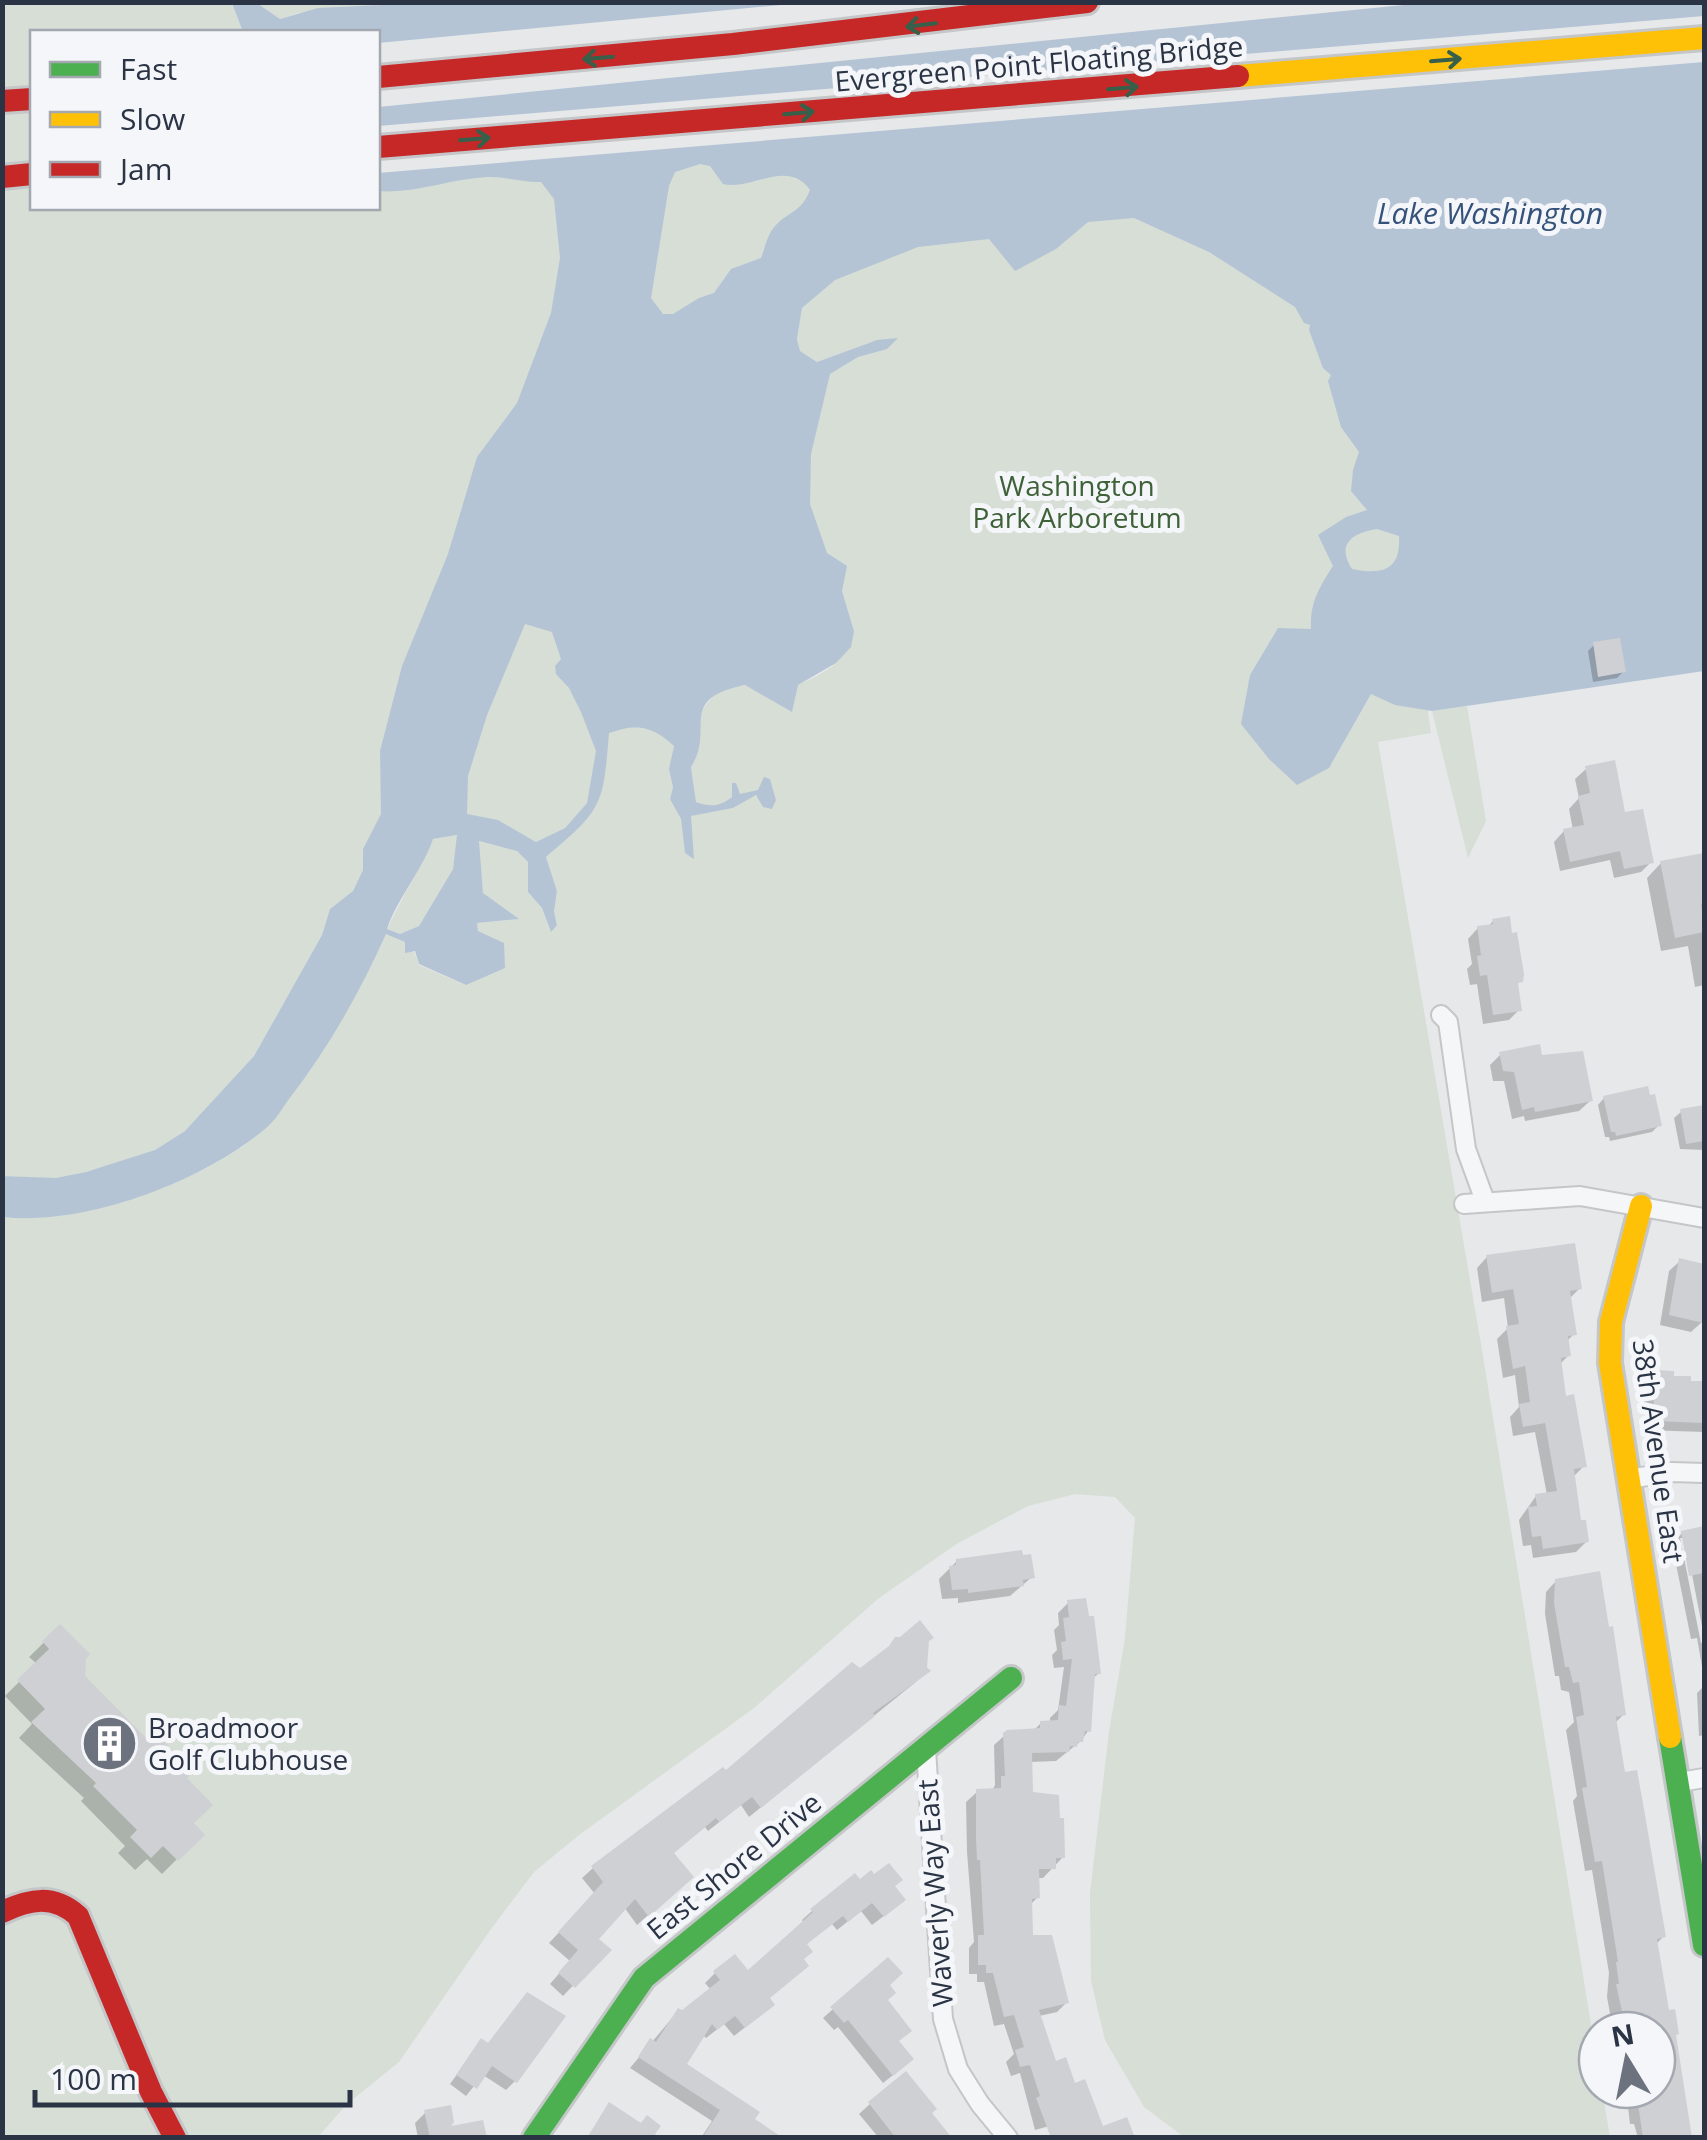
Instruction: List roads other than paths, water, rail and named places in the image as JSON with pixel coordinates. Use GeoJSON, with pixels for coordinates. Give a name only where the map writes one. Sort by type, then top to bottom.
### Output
{"type":"FeatureCollection","features":[{"type":"Feature","properties":{"kind":"main road","name":"Evergreen Point Floating Bridge"},"geometry":{"type":"LineString","coordinates":[[380,77],[906,27],[1087,2]]}},
{"type":"Feature","properties":{"kind":"main road","name":"Evergreen Point Floating Bridge"},"geometry":{"type":"LineString","coordinates":[[380,147],[1704,38]]}},
{"type":"Feature","properties":{"kind":"main road"},"geometry":{"type":"LineString","coordinates":[[2,101],[30,99]]}},
{"type":"Feature","properties":{"kind":"main road"},"geometry":{"type":"LineString","coordinates":[[2,176],[30,174]]}},
{"type":"Feature","properties":{"kind":"main road","name":"38th Avenue East"},"geometry":{"type":"LineString","coordinates":[[1641,1206],[1611,1322],[1610,1363],[1704,1944]]}},
{"type":"Feature","properties":{"kind":"main road","name":"East Shore Drive"},"geometry":{"type":"LineString","coordinates":[[534,2138],[644,1978],[1011,1678]]}},
{"type":"Feature","properties":{"kind":"main road"},"geometry":{"type":"LineString","coordinates":[[2,1912],[42,1898],[61,1902],[78,1916],[151,2092],[175,2138]]}},
{"type":"Feature","properties":{"kind":"street"},"geometry":{"type":"LineString","coordinates":[[1441,1015],[1448,1022],[1466,1148],[1485,1201]]}},
{"type":"Feature","properties":{"kind":"street"},"geometry":{"type":"LineString","coordinates":[[1464,1204],[1566,1195],[1704,1218]]}},
{"type":"Feature","properties":{"kind":"street"},"geometry":{"type":"LineString","coordinates":[[1629,1478],[1672,1472],[1704,1473]]}},
{"type":"Feature","properties":{"kind":"street","name":"Waverly Way East"},"geometry":{"type":"LineString","coordinates":[[926,1750],[943,2019],[958,2068],[980,2104],[1008,2138]]}},
{"type":"Feature","properties":{"kind":"street"},"geometry":{"type":"LineString","coordinates":[[1680,1782],[1704,1778]]}},
{"type":"Feature","properties":{"kind":"water","name":"Lake Washington"},"geometry":{"type":"Polygon","coordinates":[[[447,2],[1704,3],[1704,671],[1432,711],[1395,705],[1371,694],[1329,768],[1297,785],[1269,759],[1241,724],[1250,675],[1278,628],[1311,629],[1316,596],[1333,566],[1318,535],[1346,517],[1367,510],[1351,491],[1359,452],[1341,427],[1328,381],[1331,375],[1323,368],[1310,325],[1304,323],[1295,307],[1209,252],[1134,218],[1088,222],[1056,249],[1015,271],[989,239],[918,247],[835,280],[802,308],[797,339],[800,351],[817,362],[877,340],[898,338],[887,349],[858,357],[830,374],[811,454],[810,504],[827,553],[847,566],[842,591],[854,631],[851,647],[836,663],[798,685],[792,712],[745,685],[711,699],[701,717],[698,753],[691,767],[696,802],[723,803],[732,797],[732,783],[736,783],[740,794],[758,790],[764,777],[770,779],[776,800],[772,809],[763,807],[756,795],[733,808],[691,816],[694,859],[685,853],[681,819],[670,799],[673,787],[669,769],[674,746],[644,728],[609,733],[605,776],[597,804],[579,828],[546,857],[557,891],[557,925],[551,932],[542,908],[528,892],[528,862],[517,851],[479,841],[483,893],[519,919],[477,923],[478,931],[504,943],[505,968],[466,985],[419,964],[415,951],[405,953],[405,942],[386,934],[354,999],[317,1060],[265,1129],[209,1166],[141,1196],[70,1214],[3,1217],[2,1176],[56,1178],[155,1150],[185,1131],[254,1056],[322,935],[330,909],[353,891],[363,870],[363,849],[381,814],[380,751],[402,666],[448,554],[477,457],[517,403],[551,313],[560,258],[554,199],[541,182],[487,177],[380,191],[380,30],[242,30],[232,3],[257,3],[280,19],[318,8],[447,2]],[[700,164],[675,172],[669,186],[651,298],[663,314],[673,314],[714,293],[731,269],[761,258],[772,230],[799,208],[810,190],[801,181],[780,176],[723,184],[710,166],[700,164]],[[1377,529],[1349,541],[1346,553],[1352,569],[1381,570],[1397,557],[1399,536],[1377,529]],[[525,624],[487,715],[468,776],[467,814],[498,820],[536,842],[565,828],[587,803],[596,751],[569,688],[556,674],[555,666],[561,659],[552,632],[525,624]],[[457,835],[433,839],[387,929],[400,934],[419,926],[453,869],[457,835]]]}},
{"type":"Feature","properties":{"kind":"place","name":"Broadmoor Golf Clubhouse"},"geometry":{"type":"Point","coordinates":[109,1744]}},
{"type":"Feature","properties":{"kind":"park label","name":"Washington Park Arboretum"},"geometry":{"type":"Point","coordinates":[1077,502]}}]}
